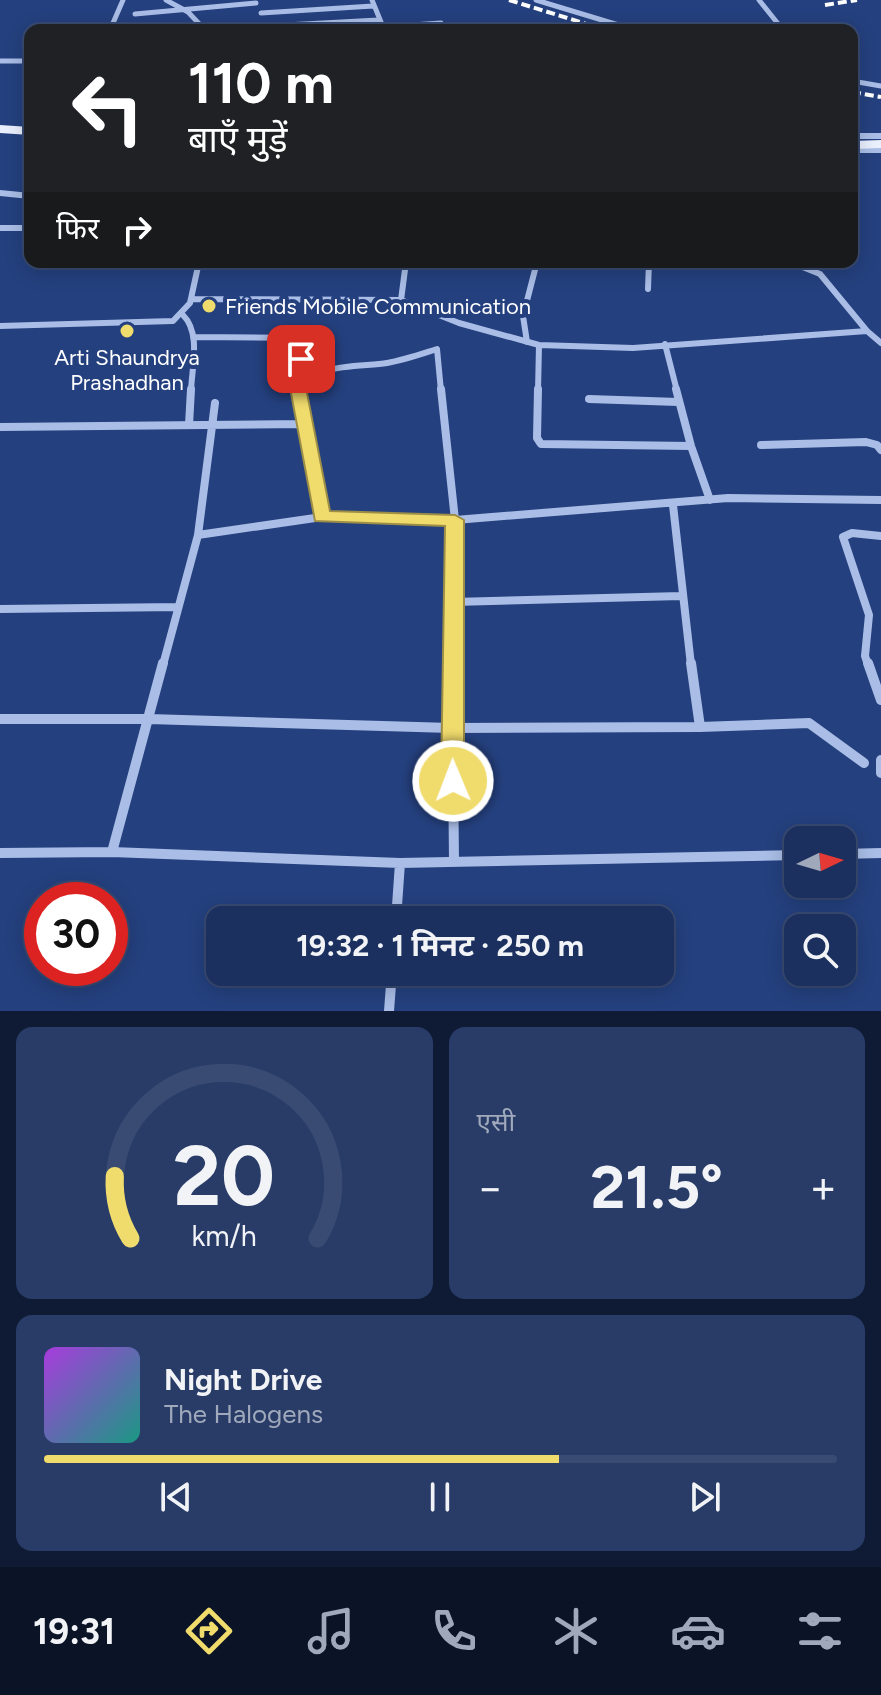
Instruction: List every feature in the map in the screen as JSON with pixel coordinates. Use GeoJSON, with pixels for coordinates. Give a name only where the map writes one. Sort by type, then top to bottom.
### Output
{"type":"FeatureCollection","features":[{"type":"Feature","properties":{"kind":"main road"},"geometry":{"type":"LineString","coordinates":[[0,126],[24,128]]}},
{"type":"Feature","properties":{"kind":"main road"},"geometry":{"type":"LineString","coordinates":[[858,147],[881,147]]}},
{"type":"Feature","properties":{"kind":"street"},"geometry":{"type":"LineString","coordinates":[[113,24],[123,0]]}},
{"type":"Feature","properties":{"kind":"street"},"geometry":{"type":"LineString","coordinates":[[166,0],[178,2],[199,24]]}},
{"type":"Feature","properties":{"kind":"street"},"geometry":{"type":"LineString","coordinates":[[536,0],[615,24]]}},
{"type":"Feature","properties":{"kind":"street"},"geometry":{"type":"LineString","coordinates":[[759,0],[778,24]]}},
{"type":"Feature","properties":{"kind":"street"},"geometry":{"type":"LineString","coordinates":[[135,14],[188,12],[256,2],[266,24]]}},
{"type":"Feature","properties":{"kind":"street"},"geometry":{"type":"LineString","coordinates":[[261,13],[372,3],[381,24]]}},
{"type":"Feature","properties":{"kind":"street"},"geometry":{"type":"LineString","coordinates":[[323,24],[378,20]]}},
{"type":"Feature","properties":{"kind":"street"},"geometry":{"type":"LineString","coordinates":[[0,61],[24,61]]}},
{"type":"Feature","properties":{"kind":"street"},"geometry":{"type":"LineString","coordinates":[[858,82],[881,86]]}},
{"type":"Feature","properties":{"kind":"street"},"geometry":{"type":"LineString","coordinates":[[858,136],[881,136]]}},
{"type":"Feature","properties":{"kind":"street"},"geometry":{"type":"LineString","coordinates":[[0,193],[24,195]]}},
{"type":"Feature","properties":{"kind":"street"},"geometry":{"type":"LineString","coordinates":[[0,228],[24,228]]}},
{"type":"Feature","properties":{"kind":"street"},"geometry":{"type":"LineString","coordinates":[[0,326],[164,323],[183,315],[193,299],[198,268]]}},
{"type":"Feature","properties":{"kind":"street"},"geometry":{"type":"LineString","coordinates":[[401,300],[405,268]]}},
{"type":"Feature","properties":{"kind":"street"},"geometry":{"type":"LineString","coordinates":[[527,342],[523,316],[535,268]]}},
{"type":"Feature","properties":{"kind":"street"},"geometry":{"type":"LineString","coordinates":[[648,289],[649,268]]}},
{"type":"Feature","properties":{"kind":"street"},"geometry":{"type":"LineString","coordinates":[[805,268],[820,274],[867,331],[881,343]]}},
{"type":"Feature","properties":{"kind":"street"},"geometry":{"type":"LineString","coordinates":[[193,299],[401,300],[459,323],[539,345],[633,348],[867,331]]}},
{"type":"Feature","properties":{"kind":"street"},"geometry":{"type":"LineString","coordinates":[[183,315],[192,324],[194,337],[189,425]]}},
{"type":"Feature","properties":{"kind":"street"},"geometry":{"type":"LineString","coordinates":[[194,337],[300,338],[302,380],[298,388],[322,517]]}},
{"type":"Feature","properties":{"kind":"street"},"geometry":{"type":"LineString","coordinates":[[665,344],[678,402],[710,500]]}},
{"type":"Feature","properties":{"kind":"street"},"geometry":{"type":"LineString","coordinates":[[539,345],[537,438],[541,444],[691,446]]}},
{"type":"Feature","properties":{"kind":"street"},"geometry":{"type":"LineString","coordinates":[[302,380],[328,372],[391,363],[437,349],[455,520],[451,728],[454,861]]}},
{"type":"Feature","properties":{"kind":"street"},"geometry":{"type":"LineString","coordinates":[[589,399],[678,402]]}},
{"type":"Feature","properties":{"kind":"street"},"geometry":{"type":"LineString","coordinates":[[112,852],[198,535],[215,403]]}},
{"type":"Feature","properties":{"kind":"street"},"geometry":{"type":"LineString","coordinates":[[0,427],[305,424]]}},
{"type":"Feature","properties":{"kind":"street"},"geometry":{"type":"LineString","coordinates":[[761,445],[866,442],[881,450]]}},
{"type":"Feature","properties":{"kind":"street"},"geometry":{"type":"LineString","coordinates":[[198,535],[322,517],[455,520],[710,500],[881,500]]}},
{"type":"Feature","properties":{"kind":"street"},"geometry":{"type":"LineString","coordinates":[[673,505],[681,596],[700,727]]}},
{"type":"Feature","properties":{"kind":"street"},"geometry":{"type":"LineString","coordinates":[[881,536],[852,533],[843,537],[865,597],[869,615],[865,656],[881,700]]}},
{"type":"Feature","properties":{"kind":"street"},"geometry":{"type":"LineString","coordinates":[[453,602],[681,596]]}},
{"type":"Feature","properties":{"kind":"street"},"geometry":{"type":"LineString","coordinates":[[0,609],[178,607]]}},
{"type":"Feature","properties":{"kind":"street"},"geometry":{"type":"LineString","coordinates":[[0,719],[149,719],[451,728],[700,727],[809,723],[864,763]]}},
{"type":"Feature","properties":{"kind":"street"},"geometry":{"type":"LineString","coordinates":[[881,760],[881,773]]}},
{"type":"Feature","properties":{"kind":"street"},"geometry":{"type":"LineString","coordinates":[[0,853],[112,852],[400,863],[784,855]]}},
{"type":"Feature","properties":{"kind":"street"},"geometry":{"type":"LineString","coordinates":[[856,854],[881,853]]}},
{"type":"Feature","properties":{"kind":"street"},"geometry":{"type":"LineString","coordinates":[[397,906],[400,863]]}},
{"type":"Feature","properties":{"kind":"street"},"geometry":{"type":"LineString","coordinates":[[389,1011],[391,986]]}},
{"type":"Feature","properties":{"kind":"railway"},"geometry":{"type":"LineString","coordinates":[[509,0],[587,24]]}},
{"type":"Feature","properties":{"kind":"railway"},"geometry":{"type":"LineString","coordinates":[[825,5],[857,0]]}},
{"type":"Feature","properties":{"kind":"railway"},"geometry":{"type":"LineString","coordinates":[[858,93],[881,97]]}},
{"type":"Feature","properties":{"kind":"place","name":"Friends Mobile Communication"},"geometry":{"type":"Point","coordinates":[209,306]}},
{"type":"Feature","properties":{"kind":"place","name":"Arti Shaundrya Prashadhan"},"geometry":{"type":"Point","coordinates":[127,331]}},
{"type":"Feature","properties":{"kind":"route"},"geometry":{"type":"LineString","coordinates":[[301,359],[302,380],[298,388],[322,517],[455,520],[451,728],[453,781]]}}]}
